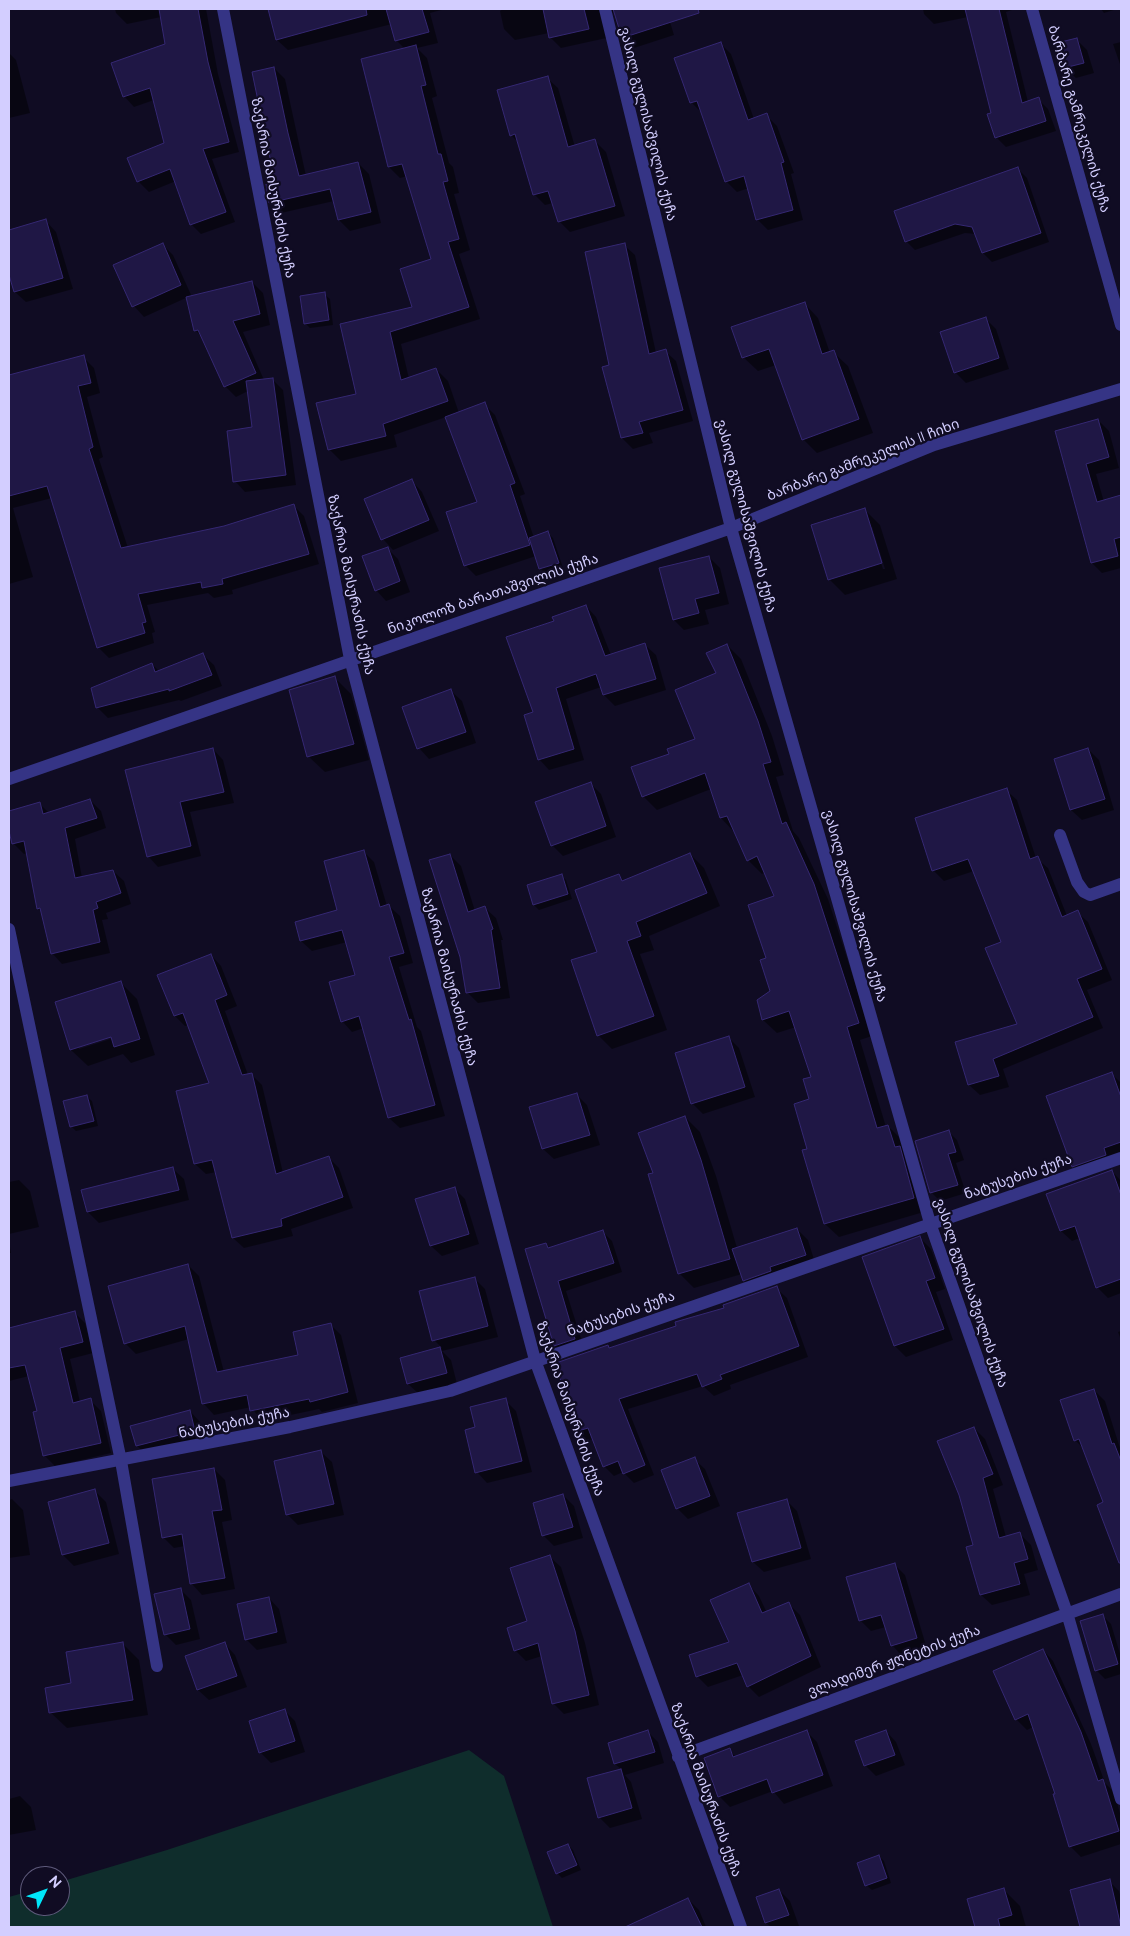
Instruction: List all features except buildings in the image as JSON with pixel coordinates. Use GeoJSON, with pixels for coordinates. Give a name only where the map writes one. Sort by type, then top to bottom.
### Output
{"type":"FeatureCollection","features":[{"type":"Feature","properties":{"kind":"street","name":"ზაქარია მაისურაძის ქუჩა"},"geometry":{"type":"LineString","coordinates":[[223,9],[350,660],[534,1360],[741,1927]]}},
{"type":"Feature","properties":{"kind":"street","name":"ვასილ გულისაშვილის ქუჩა"},"geometry":{"type":"LineString","coordinates":[[605,9],[731,528],[930,1223],[1067,1613],[1121,1799]]}},
{"type":"Feature","properties":{"kind":"street","name":"ბარბარე გამრეკელის ქუჩა"},"geometry":{"type":"LineString","coordinates":[[1032,9],[1121,324]]}},
{"type":"Feature","properties":{"kind":"street","name":"ბარბარე გამრეკელის II ჩიხი"},"geometry":{"type":"LineString","coordinates":[[731,528],[934,445],[1121,389]]}},
{"type":"Feature","properties":{"kind":"street","name":"ნიკოლოზ ბარათაშვილის ქუჩა"},"geometry":{"type":"LineString","coordinates":[[9,779],[731,528]]}},
{"type":"Feature","properties":{"kind":"street"},"geometry":{"type":"LineString","coordinates":[[1060,835],[1078,882],[1084,892],[1090,895],[1121,884]]}},
{"type":"Feature","properties":{"kind":"street"},"geometry":{"type":"LineString","coordinates":[[9,929],[121,1461],[157,1666]]}},
{"type":"Feature","properties":{"kind":"street","name":"ნატუსების ქუჩა"},"geometry":{"type":"LineString","coordinates":[[9,1481],[290,1428],[450,1391],[534,1360],[1121,1158]]}},
{"type":"Feature","properties":{"kind":"street","name":"ვლადიმერ ჟღნეტის ქუჩა"},"geometry":{"type":"LineString","coordinates":[[678,1757],[1121,1594]]}},
{"type":"Feature","properties":{"kind":"green space"},"geometry":{"type":"Polygon","coordinates":[[[469,1750],[504,1776],[553,1927],[9,1927],[9,1897],[20,1894],[20,1916],[70,1916],[70,1879],[167,1850],[469,1750]]]}}]}
